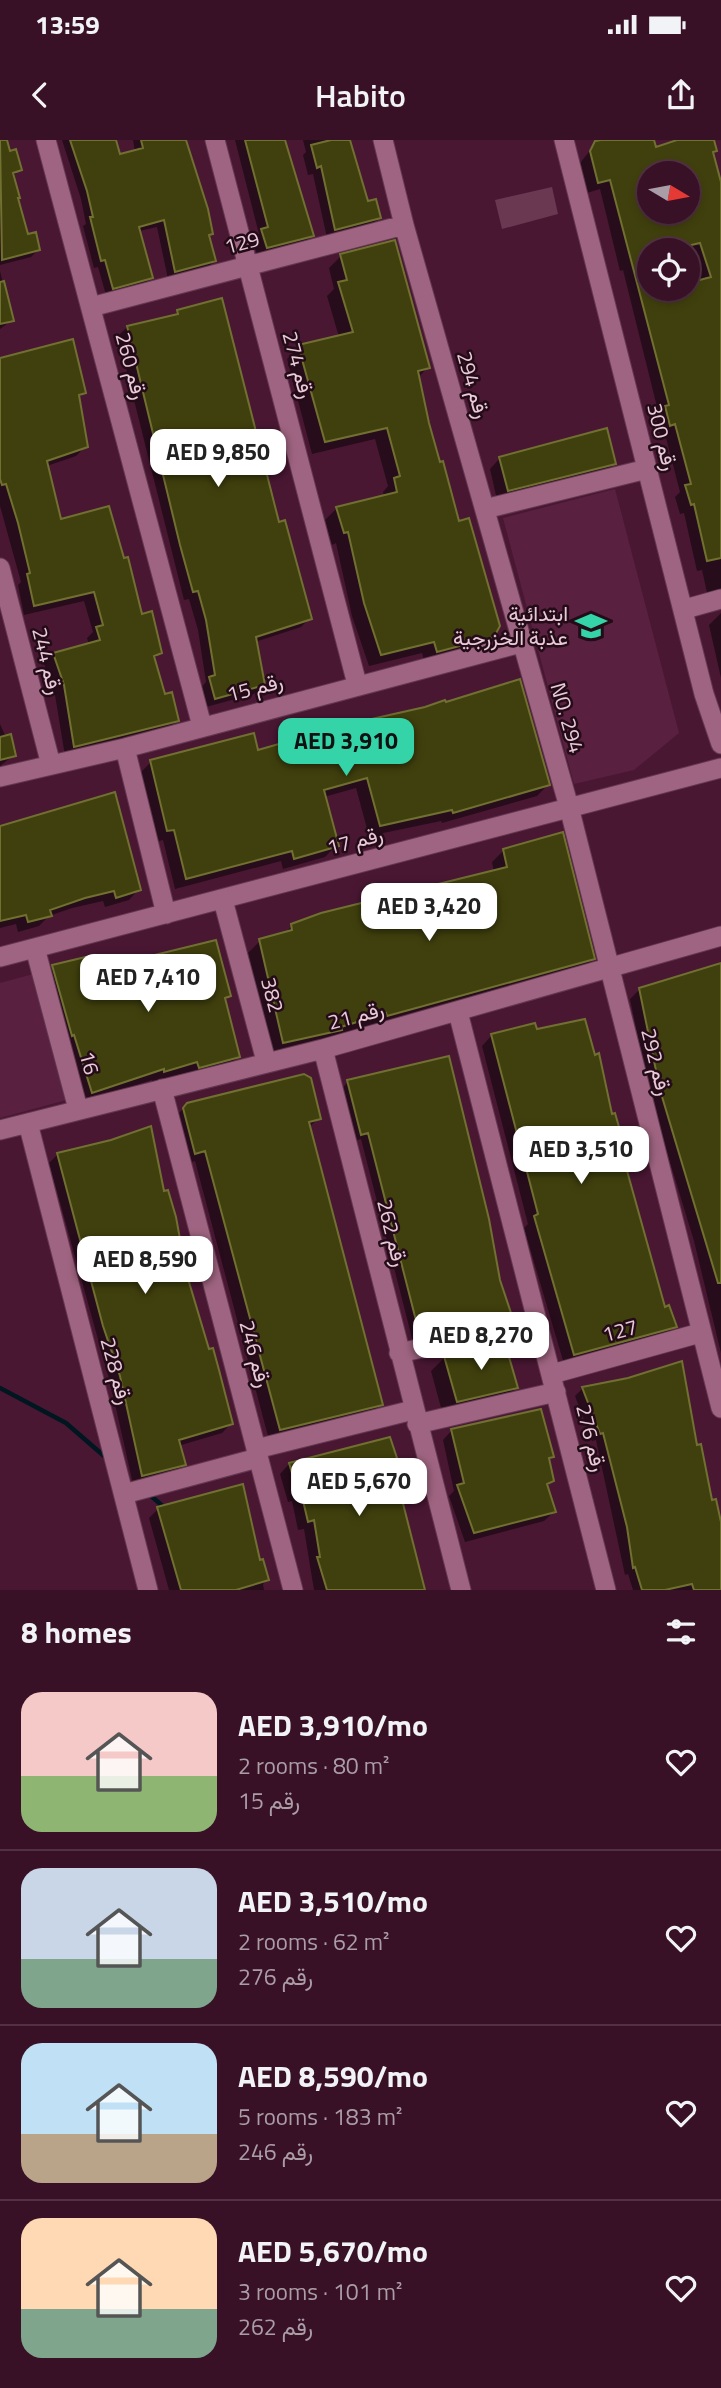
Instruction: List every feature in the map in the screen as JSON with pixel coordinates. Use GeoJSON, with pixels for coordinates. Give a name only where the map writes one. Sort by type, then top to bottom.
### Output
{"type":"FeatureCollection","features":[{"type":"Feature","properties":{"kind":"street","name":"رقم 260"},"geometry":{"type":"LineString","coordinates":[[46,140],[202,726]]}},
{"type":"Feature","properties":{"kind":"street","name":"رقم 274"},"geometry":{"type":"LineString","coordinates":[[215,140],[357,684]]}},
{"type":"Feature","properties":{"kind":"street","name":"رقم 294"},"geometry":{"type":"LineString","coordinates":[[383,140],[404,225],[521,643]]}},
{"type":"Feature","properties":{"kind":"street","name":"رقم 300"},"geometry":{"type":"LineString","coordinates":[[564,140],[685,609],[704,694],[721,744]]}},
{"type":"Feature","properties":{"kind":"street","name":"129"},"geometry":{"type":"LineString","coordinates":[[91,307],[404,225]]}},
{"type":"Feature","properties":{"kind":"street"},"geometry":{"type":"LineString","coordinates":[[485,509],[647,469]]}},
{"type":"Feature","properties":{"kind":"street","name":"رقم 244"},"geometry":{"type":"LineString","coordinates":[[0,568],[51,765]]}},
{"type":"Feature","properties":{"kind":"street"},"geometry":{"type":"LineString","coordinates":[[685,609],[721,599]]}},
{"type":"Feature","properties":{"kind":"street","name":"رقم 15"},"geometry":{"type":"LineString","coordinates":[[0,777],[125,748],[357,684],[521,643]]}},
{"type":"Feature","properties":{"kind":"street","name":"NO. 294"},"geometry":{"type":"LineString","coordinates":[[521,643],[569,807]]}},
{"type":"Feature","properties":{"kind":"street"},"geometry":{"type":"LineString","coordinates":[[125,748],[166,914]]}},
{"type":"Feature","properties":{"kind":"street","name":"رقم 17"},"geometry":{"type":"LineString","coordinates":[[0,957],[721,768]]}},
{"type":"Feature","properties":{"kind":"street","name":"رقم 292"},"geometry":{"type":"LineString","coordinates":[[569,807],[721,1408]]}},
{"type":"Feature","properties":{"kind":"street","name":"382"},"geometry":{"type":"LineString","coordinates":[[223,900],[266,1061]]}},
{"type":"Feature","properties":{"kind":"street","name":"رقم 21"},"geometry":{"type":"LineString","coordinates":[[0,1130],[266,1061],[323,1049],[721,936]]}},
{"type":"Feature","properties":{"kind":"street","name":"16"},"geometry":{"type":"LineString","coordinates":[[35,948],[78,1109]]}},
{"type":"Feature","properties":{"kind":"street","name":"رقم 276"},"geometry":{"type":"LineString","coordinates":[[458,1012],[606,1590]]}},
{"type":"Feature","properties":{"kind":"street","name":"رقم 262"},"geometry":{"type":"LineString","coordinates":[[323,1049],[461,1590]]}},
{"type":"Feature","properties":{"kind":"street","name":"رقم 246"},"geometry":{"type":"LineString","coordinates":[[162,1089],[293,1590]]}},
{"type":"Feature","properties":{"kind":"street","name":"رقم 228"},"geometry":{"type":"LineString","coordinates":[[28,1123],[148,1590]]}},
{"type":"Feature","properties":{"kind":"street"},"geometry":{"type":"LineString","coordinates":[[399,1353],[538,1323]]}},
{"type":"Feature","properties":{"kind":"street","name":"127"},"geometry":{"type":"LineString","coordinates":[[124,1494],[257,1454],[554,1383],[700,1333]]}},
{"type":"Feature","properties":{"kind":"shaded area"},"geometry":{"type":"Polygon","coordinates":[[[552,187],[558,214],[502,229],[495,200],[552,187]]]}},
{"type":"Feature","properties":{"kind":"shaded area","name":"ابتدائية عذبة الخزرجية"},"geometry":{"type":"Polygon","coordinates":[[[615,489],[679,733],[634,770],[574,784],[503,518],[615,489]]]}},
{"type":"Feature","properties":{"kind":"shaded area"},"geometry":{"type":"Polygon","coordinates":[[[37,973],[70,1099],[0,1118],[0,983],[37,973]]]}},
{"type":"Feature","properties":{"kind":"building"},"geometry":{"type":"Polygon","coordinates":[[[0,140],[7,140],[10,151],[16,149],[22,170],[13,173],[18,198],[28,234],[36,232],[40,250],[2,260],[0,140]]]}},
{"type":"Feature","properties":{"kind":"building"},"geometry":{"type":"Polygon","coordinates":[[[70,140],[116,140],[120,154],[143,148],[141,140],[186,140],[208,209],[213,234],[209,235],[216,261],[175,272],[164,220],[139,227],[153,278],[113,289],[105,260],[101,261],[90,217],[93,217],[87,191],[70,140]]]}},
{"type":"Feature","properties":{"kind":"building"},"geometry":{"type":"Polygon","coordinates":[[[245,140],[285,140],[314,236],[267,248],[261,229],[268,227],[245,140]]]}},
{"type":"Feature","properties":{"kind":"building"},"geometry":{"type":"Polygon","coordinates":[[[331,140],[350,140],[368,201],[376,199],[381,218],[335,230],[321,166],[317,168],[311,145],[331,140]]]}},
{"type":"Feature","properties":{"kind":"building"},"geometry":{"type":"Polygon","coordinates":[[[601,140],[654,140],[656,147],[677,140],[714,140],[717,151],[713,152],[721,182],[721,558],[707,561],[694,504],[691,505],[685,485],[691,484],[675,424],[670,426],[665,406],[669,405],[642,301],[700,301],[700,280],[711,277],[700,238],[637,238],[637,283],[610,180],[598,183],[590,151],[595,141],[601,140]]]}},
{"type":"Feature","properties":{"kind":"building"},"geometry":{"type":"Polygon","coordinates":[[[395,240],[430,368],[418,371],[429,423],[440,462],[443,461],[459,521],[469,518],[500,626],[494,637],[437,652],[434,642],[381,655],[364,603],[348,532],[344,533],[336,507],[397,492],[394,478],[400,476],[387,428],[325,442],[298,345],[353,332],[338,282],[347,280],[340,254],[395,240]]]}},
{"type":"Feature","properties":{"kind":"building"},"geometry":{"type":"Polygon","coordinates":[[[4,281],[14,321],[0,324],[0,282],[4,281]]]}},
{"type":"Feature","properties":{"kind":"building"},"geometry":{"type":"Polygon","coordinates":[[[222,298],[279,522],[285,520],[312,619],[256,637],[265,685],[215,699],[209,677],[215,675],[206,620],[198,591],[193,592],[180,545],[127,326],[178,314],[177,310],[222,298]]]}},
{"type":"Feature","properties":{"kind":"building"},"geometry":{"type":"Polygon","coordinates":[[[73,339],[86,393],[79,395],[88,447],[47,461],[61,519],[109,506],[124,558],[128,557],[142,614],[152,611],[162,653],[154,656],[165,694],[172,692],[179,721],[74,747],[64,685],[53,653],[100,640],[96,627],[103,625],[94,592],[34,606],[27,574],[30,573],[18,523],[6,484],[2,485],[0,479],[0,358],[73,339]]]}},
{"type":"Feature","properties":{"kind":"building"},"geometry":{"type":"Polygon","coordinates":[[[607,428],[616,464],[508,491],[499,457],[607,428]]]}},
{"type":"Feature","properties":{"kind":"building"},"geometry":{"type":"Polygon","coordinates":[[[520,679],[550,785],[453,813],[452,810],[380,826],[367,778],[324,790],[339,846],[294,859],[292,851],[186,879],[174,830],[167,831],[150,760],[254,733],[258,750],[345,725],[445,700],[446,702],[520,679]]]}},
{"type":"Feature","properties":{"kind":"building"},"geometry":{"type":"Polygon","coordinates":[[[11,734],[16,756],[0,760],[0,737],[11,734]]]}},
{"type":"Feature","properties":{"kind":"building"},"geometry":{"type":"Polygon","coordinates":[[[115,792],[141,890],[116,898],[114,891],[85,898],[50,910],[52,916],[28,922],[26,915],[0,921],[0,826],[115,792]]]}},
{"type":"Feature","properties":{"kind":"building"},"geometry":{"type":"Polygon","coordinates":[[[563,832],[595,959],[387,1016],[386,1013],[341,1027],[342,1030],[283,1043],[259,939],[292,930],[291,924],[321,913],[507,867],[503,849],[563,832]]]}},
{"type":"Feature","properties":{"kind":"building"},"geometry":{"type":"Polygon","coordinates":[[[216,940],[231,996],[225,998],[240,1057],[199,1068],[197,1062],[164,1072],[164,1069],[92,1093],[52,965],[94,955],[99,974],[134,963],[134,960],[216,940]]]}},
{"type":"Feature","properties":{"kind":"building"},"geometry":{"type":"Polygon","coordinates":[[[721,963],[721,1283],[718,1283],[660,1090],[639,988],[721,963]]]}},
{"type":"Feature","properties":{"kind":"building"},"geometry":{"type":"Polygon","coordinates":[[[585,1019],[595,1055],[599,1053],[612,1114],[615,1113],[621,1134],[627,1159],[624,1160],[665,1307],[669,1305],[677,1327],[574,1355],[534,1216],[538,1214],[491,1034],[535,1023],[537,1029],[585,1019]]]}},
{"type":"Feature","properties":{"kind":"building"},"geometry":{"type":"Polygon","coordinates":[[[449,1056],[489,1219],[500,1280],[512,1316],[420,1336],[368,1133],[361,1135],[347,1080],[449,1056]]]}},
{"type":"Feature","properties":{"kind":"building"},"geometry":{"type":"Polygon","coordinates":[[[304,1074],[311,1078],[321,1119],[309,1122],[383,1405],[280,1430],[205,1151],[195,1154],[183,1108],[187,1103],[304,1074]]]}},
{"type":"Feature","properties":{"kind":"building"},"geometry":{"type":"Polygon","coordinates":[[[151,1126],[164,1191],[168,1190],[176,1217],[186,1272],[209,1349],[213,1348],[233,1424],[179,1440],[186,1465],[142,1476],[120,1376],[103,1326],[57,1153],[111,1140],[151,1126]]]}},
{"type":"Feature","properties":{"kind":"building"},"geometry":{"type":"Polygon","coordinates":[[[505,1343],[518,1388],[457,1402],[444,1356],[505,1343]]]}},
{"type":"Feature","properties":{"kind":"building"},"geometry":{"type":"Polygon","coordinates":[[[682,1361],[697,1445],[701,1444],[712,1500],[716,1499],[721,1522],[721,1590],[694,1590],[692,1584],[665,1590],[642,1590],[635,1567],[633,1568],[627,1527],[603,1433],[600,1434],[582,1387],[628,1378],[682,1361]]]}},
{"type":"Feature","properties":{"kind":"building"},"geometry":{"type":"Polygon","coordinates":[[[541,1409],[554,1457],[549,1458],[554,1481],[547,1484],[556,1512],[474,1533],[457,1485],[464,1483],[451,1429],[541,1409]]]}},
{"type":"Feature","properties":{"kind":"building"},"geometry":{"type":"Polygon","coordinates":[[[390,1437],[400,1467],[394,1468],[425,1590],[327,1590],[317,1557],[320,1557],[314,1520],[308,1522],[301,1492],[298,1493],[289,1463],[390,1437]]]}},
{"type":"Feature","properties":{"kind":"building"},"geometry":{"type":"Polygon","coordinates":[[[243,1484],[260,1560],[263,1559],[269,1580],[236,1590],[181,1590],[157,1507],[243,1484]]]}},
{"type":"Feature","properties":{"kind":"waterway"},"geometry":{"type":"LineString","coordinates":[[0,1388],[66,1423],[104,1456]]}},
{"type":"Feature","properties":{"kind":"waterway"},"geometry":{"type":"LineString","coordinates":[[150,1495],[166,1509]]}},
{"type":"Feature","properties":{"kind":"place","name":"ابتدائية عذبة الخزرجية"},"geometry":{"type":"Point","coordinates":[591,626]}}]}
